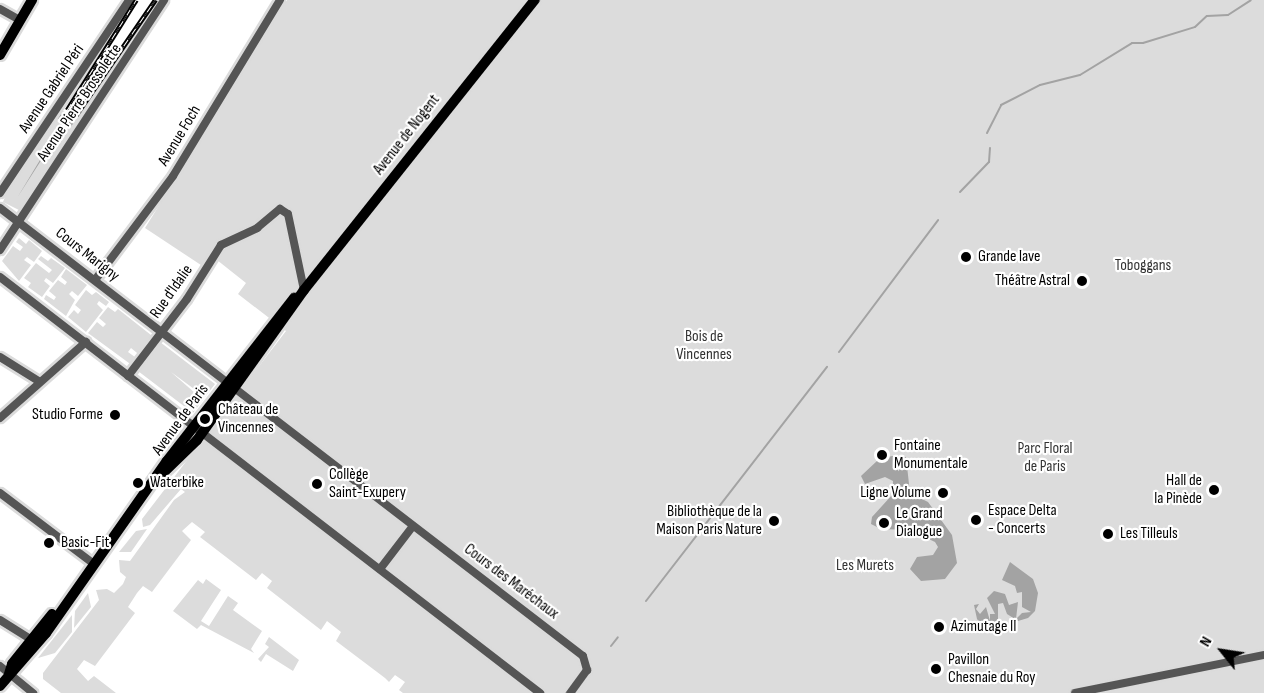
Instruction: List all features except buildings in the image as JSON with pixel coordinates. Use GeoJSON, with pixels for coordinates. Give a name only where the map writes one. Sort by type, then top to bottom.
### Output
{"type":"FeatureCollection","features":[{"type":"Feature","properties":{"kind":"main road"},"geometry":{"type":"LineString","coordinates":[[0,55],[32,0]]}},
{"type":"Feature","properties":{"kind":"main road","name":"Avenue de Nogent"},"geometry":{"type":"LineString","coordinates":[[234,387],[274,321],[304,291],[535,0]]}},
{"type":"Feature","properties":{"kind":"main road","name":"Avenue de Paris"},"geometry":{"type":"LineString","coordinates":[[0,686],[46,633],[66,602],[159,477],[201,431],[234,387]]}},
{"type":"Feature","properties":{"kind":"main road","name":"Avenue de Paris"},"geometry":{"type":"LineString","coordinates":[[9,674],[12,664],[31,639],[66,602]]}},
{"type":"Feature","properties":{"kind":"street","name":"Avenue Gabriel Péri"},"geometry":{"type":"LineString","coordinates":[[0,193],[129,0]]}},
{"type":"Feature","properties":{"kind":"street","name":"Avenue Pierre Brossolette"},"geometry":{"type":"LineString","coordinates":[[20,222],[164,0]]}},
{"type":"Feature","properties":{"kind":"street","name":"Avenue Foch"},"geometry":{"type":"LineString","coordinates":[[95,280],[177,170],[280,0]]}},
{"type":"Feature","properties":{"kind":"street"},"geometry":{"type":"LineString","coordinates":[[0,9],[20,20]]}},
{"type":"Feature","properties":{"kind":"street","name":"Cours Marigny"},"geometry":{"type":"LineString","coordinates":[[0,208],[234,387]]}},
{"type":"Feature","properties":{"kind":"street","name":"Rue d'Idalie"},"geometry":{"type":"LineString","coordinates":[[162,332],[221,245],[257,228],[283,208],[288,214],[304,291]]}},
{"type":"Feature","properties":{"kind":"street"},"geometry":{"type":"LineString","coordinates":[[0,250],[20,222]]}},
{"type":"Feature","properties":{"kind":"street"},"geometry":{"type":"LineString","coordinates":[[0,277],[540,693]]}},
{"type":"Feature","properties":{"kind":"street"},"geometry":{"type":"LineString","coordinates":[[128,376],[162,332]]}},
{"type":"Feature","properties":{"kind":"street"},"geometry":{"type":"LineString","coordinates":[[0,418],[86,342]]}},
{"type":"Feature","properties":{"kind":"street"},"geometry":{"type":"LineString","coordinates":[[0,357],[40,382]]}},
{"type":"Feature","properties":{"kind":"street","name":"Cours des Maréchaux"},"geometry":{"type":"LineString","coordinates":[[234,387],[580,654],[588,664],[570,693]]}},
{"type":"Feature","properties":{"kind":"street"},"geometry":{"type":"LineString","coordinates":[[0,493],[94,564]]}},
{"type":"Feature","properties":{"kind":"street"},"geometry":{"type":"LineString","coordinates":[[380,569],[413,526]]}},
{"type":"Feature","properties":{"kind":"street"},"geometry":{"type":"LineString","coordinates":[[0,620],[31,639]]}},
{"type":"Feature","properties":{"kind":"street"},"geometry":{"type":"LineString","coordinates":[[1075,693],[1264,655]]}},
{"type":"Feature","properties":{"kind":"street"},"geometry":{"type":"LineString","coordinates":[[0,666],[33,693]]}},
{"type":"Feature","properties":{"kind":"green space","name":"Bois de Vincennes"},"geometry":{"type":"Polygon","coordinates":[[[287,0],[1264,0],[1264,693],[403,693],[399,690],[405,682],[395,675],[389,682],[336,641],[341,632],[327,621],[321,630],[267,588],[272,581],[262,573],[256,580],[200,537],[205,532],[192,522],[182,531],[191,540],[152,592],[143,586],[137,593],[128,607],[135,613],[95,666],[84,660],[77,669],[88,681],[94,676],[116,693],[61,693],[43,679],[43,673],[99,600],[96,590],[107,589],[114,593],[123,584],[126,577],[120,572],[119,560],[130,561],[174,500],[185,492],[181,489],[150,525],[143,527],[142,519],[286,331],[238,294],[246,283],[217,260],[210,271],[145,228],[287,0]]]}},
{"type":"Feature","properties":{"kind":"green space"},"geometry":{"type":"Polygon","coordinates":[[[114,68],[21,211],[3,202],[9,186],[60,109],[76,119],[114,68]]]}},
{"type":"Feature","properties":{"kind":"green space"},"geometry":{"type":"Polygon","coordinates":[[[19,238],[26,244],[29,240],[42,251],[34,262],[27,257],[24,260],[31,265],[19,281],[2,261],[13,246],[20,251],[23,247],[16,242],[19,238]]]}},
{"type":"Feature","properties":{"kind":"green space"},"geometry":{"type":"Polygon","coordinates":[[[41,256],[48,261],[51,258],[65,268],[53,283],[46,278],[44,281],[50,286],[42,297],[28,287],[31,283],[24,278],[36,263],[49,273],[52,270],[38,259],[41,256]]]}},
{"type":"Feature","properties":{"kind":"green space"},"geometry":{"type":"Polygon","coordinates":[[[66,269],[87,285],[78,296],[72,291],[69,294],[75,300],[66,316],[44,299],[46,295],[54,300],[56,297],[49,291],[58,280],[65,285],[67,282],[61,277],[66,269]]]}},
{"type":"Feature","properties":{"kind":"green space"},"geometry":{"type":"Polygon","coordinates":[[[86,290],[92,295],[96,292],[109,302],[106,306],[99,301],[97,304],[103,310],[86,332],[68,317],[74,310],[78,314],[81,310],[75,305],[86,290]]]}},
{"type":"Feature","properties":{"kind":"green space"},"geometry":{"type":"Polygon","coordinates":[[[108,307],[115,312],[118,309],[156,339],[142,357],[131,348],[128,352],[139,360],[133,366],[88,333],[97,322],[103,327],[106,324],[99,318],[108,307]]]}},
{"type":"Feature","properties":{"kind":"green space"},"geometry":{"type":"Polygon","coordinates":[[[160,342],[215,384],[205,397],[171,372],[203,400],[193,413],[138,371],[160,342]]]}},
{"type":"Feature","properties":{"kind":"green space"},"geometry":{"type":"Polygon","coordinates":[[[147,529],[131,552],[119,552],[136,531],[147,529]]]}},
{"type":"Feature","properties":{"kind":"green space"},"geometry":{"type":"Polygon","coordinates":[[[206,579],[221,590],[201,621],[209,626],[228,596],[238,603],[233,610],[262,631],[251,649],[254,653],[201,625],[197,629],[173,611],[198,580],[203,584],[206,579]]]}},
{"type":"Feature","properties":{"kind":"green space"},"geometry":{"type":"Polygon","coordinates":[[[88,593],[91,607],[74,628],[75,611],[88,593]]]}},
{"type":"Feature","properties":{"kind":"green space"},"geometry":{"type":"Polygon","coordinates":[[[72,615],[72,632],[55,653],[38,658],[72,615]]]}},
{"type":"Feature","properties":{"kind":"green space"},"geometry":{"type":"Polygon","coordinates":[[[269,637],[299,660],[293,671],[266,654],[261,662],[258,659],[269,647],[265,644],[269,637]]]}},
{"type":"Feature","properties":{"kind":"shaded area"},"geometry":{"type":"Polygon","coordinates":[[[60,113],[74,122],[71,127],[65,123],[17,198],[63,122],[57,118],[60,113]]]}},
{"type":"Feature","properties":{"kind":"shaded area"},"geometry":{"type":"Polygon","coordinates":[[[892,456],[906,457],[910,493],[928,502],[952,535],[957,563],[945,579],[921,581],[910,569],[917,557],[933,555],[938,547],[935,542],[910,530],[881,529],[871,524],[872,517],[892,495],[893,481],[885,477],[865,484],[861,476],[878,460],[892,456]]]}},
{"type":"Feature","properties":{"kind":"shaded area"},"geometry":{"type":"Polygon","coordinates":[[[1010,562],[1033,579],[1038,593],[1035,611],[1028,618],[1018,621],[1007,614],[1003,603],[998,604],[998,622],[992,627],[983,627],[977,619],[974,605],[979,604],[976,609],[980,614],[986,607],[990,621],[990,614],[995,614],[987,598],[994,591],[1005,594],[1009,605],[1018,602],[1016,619],[1022,613],[1031,612],[1022,607],[1022,592],[1017,593],[1015,586],[1002,580],[1010,562]]]}},
{"type":"Feature","properties":{"kind":"waterway"},"geometry":{"type":"LineString","coordinates":[[987,133],[1001,105],[1040,85],[1080,75],[1132,43],[1143,43],[1195,27],[1207,16],[1228,15],[1251,0]]}},
{"type":"Feature","properties":{"kind":"waterway"},"geometry":{"type":"LineString","coordinates":[[960,192],[989,162],[990,148]]}},
{"type":"Feature","properties":{"kind":"waterway"},"geometry":{"type":"LineString","coordinates":[[839,352],[938,220]]}},
{"type":"Feature","properties":{"kind":"waterway"},"geometry":{"type":"LineString","coordinates":[[646,601],[827,367]]}},
{"type":"Feature","properties":{"kind":"waterway"},"geometry":{"type":"LineString","coordinates":[[611,646],[618,637]]}},
{"type":"Feature","properties":{"kind":"railway"},"geometry":{"type":"LineString","coordinates":[[67,110],[136,0]]}},
{"type":"Feature","properties":{"kind":"railway"},"geometry":{"type":"LineString","coordinates":[[76,115],[155,0]]}},
{"type":"Feature","properties":{"kind":"place","name":"Grande lave"},"geometry":{"type":"Point","coordinates":[966,257]}},
{"type":"Feature","properties":{"kind":"place","name":"Théâtre Astral"},"geometry":{"type":"Point","coordinates":[1082,281]}},
{"type":"Feature","properties":{"kind":"place","name":"Studio Forme"},"geometry":{"type":"Point","coordinates":[115,415]}},
{"type":"Feature","properties":{"kind":"place","name":"Château de Vincennes"},"geometry":{"type":"Point","coordinates":[205,419]}},
{"type":"Feature","properties":{"kind":"place","name":"Fontaine Monumentale"},"geometry":{"type":"Point","coordinates":[882,455]}},
{"type":"Feature","properties":{"kind":"place","name":"Waterbike"},"geometry":{"type":"Point","coordinates":[138,483]}},
{"type":"Feature","properties":{"kind":"place","name":"Collège Saint-Exupery"},"geometry":{"type":"Point","coordinates":[317,484]}},
{"type":"Feature","properties":{"kind":"place","name":"Hall de la Pinède"},"geometry":{"type":"Point","coordinates":[1214,490]}},
{"type":"Feature","properties":{"kind":"place","name":"Ligne Volume"},"geometry":{"type":"Point","coordinates":[943,493]}},
{"type":"Feature","properties":{"kind":"place","name":"Espace Delta - Concerts"},"geometry":{"type":"Point","coordinates":[976,520]}},
{"type":"Feature","properties":{"kind":"place","name":"Bibliothèque de la Maison Paris Nature"},"geometry":{"type":"Point","coordinates":[774,521]}},
{"type":"Feature","properties":{"kind":"place","name":"Le Grand Dialogue"},"geometry":{"type":"Point","coordinates":[884,523]}},
{"type":"Feature","properties":{"kind":"place","name":"Les Tilleuls"},"geometry":{"type":"Point","coordinates":[1108,534]}},
{"type":"Feature","properties":{"kind":"place","name":"Basic-Fit"},"geometry":{"type":"Point","coordinates":[49,543]}},
{"type":"Feature","properties":{"kind":"place","name":"Azimutage II"},"geometry":{"type":"Point","coordinates":[939,627]}},
{"type":"Feature","properties":{"kind":"place","name":"Pavillon Chesnaie du Roy"},"geometry":{"type":"Point","coordinates":[936,669]}},
{"type":"Feature","properties":{"kind":"park label","name":"Toboggans"},"geometry":{"type":"Point","coordinates":[1143,266]}},
{"type":"Feature","properties":{"kind":"park label","name":"Parc Floral de Paris"},"geometry":{"type":"Point","coordinates":[1045,458]}},
{"type":"Feature","properties":{"kind":"park label","name":"Les Murets"},"geometry":{"type":"Point","coordinates":[865,566]}}]}
